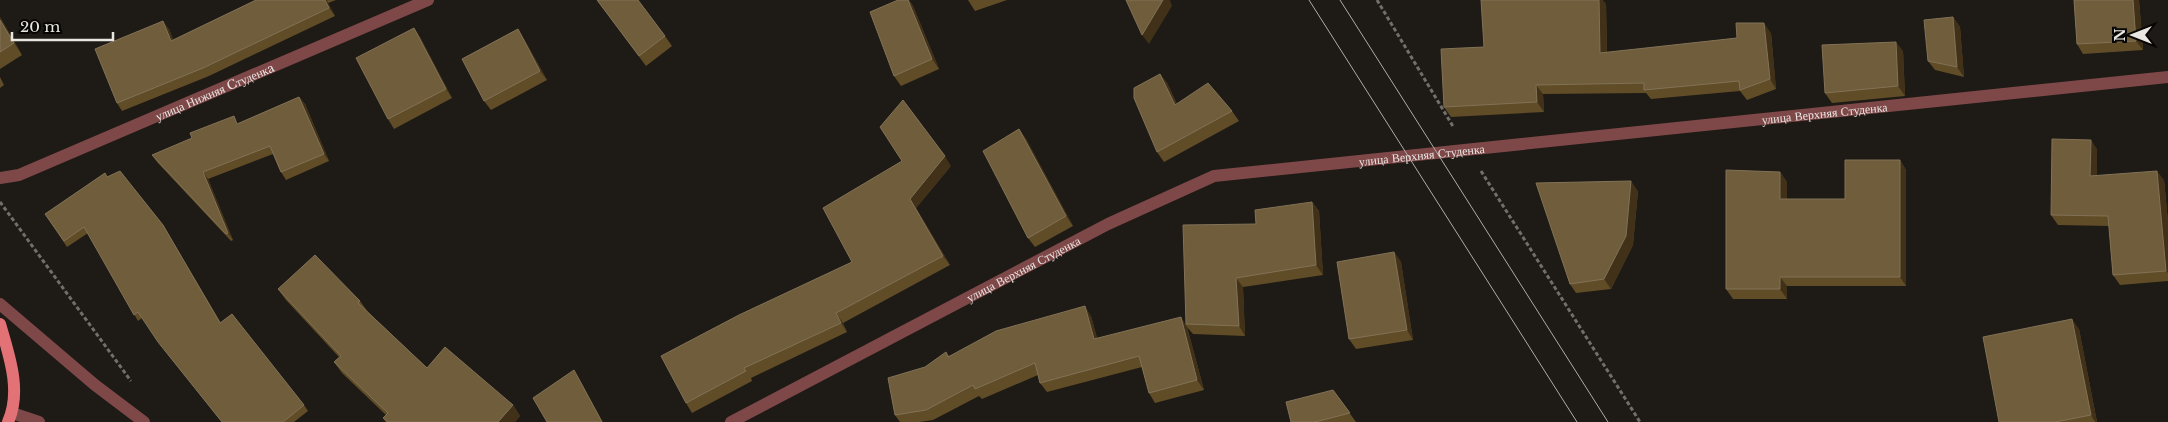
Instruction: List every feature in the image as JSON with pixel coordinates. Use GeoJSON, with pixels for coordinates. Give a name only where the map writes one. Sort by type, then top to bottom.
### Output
{"type":"FeatureCollection","features":[{"type":"Feature","properties":{"kind":"main road"},"geometry":{"type":"LineString","coordinates":[[0,324],[13,368],[10,417]]}},
{"type":"Feature","properties":{"kind":"street","name":"улица Нижняя Cтуденкa"},"geometry":{"type":"LineString","coordinates":[[0,178],[19,175],[428,0]]}},
{"type":"Feature","properties":{"kind":"street","name":"улица Верхняя Студенка"},"geometry":{"type":"LineString","coordinates":[[731,422],[1108,224],[1214,176],[2168,77]]}},
{"type":"Feature","properties":{"kind":"street"},"geometry":{"type":"LineString","coordinates":[[0,304],[96,385],[144,422]]}},
{"type":"Feature","properties":{"kind":"street"},"geometry":{"type":"LineString","coordinates":[[10,417],[39,422]]}},
{"type":"Feature","properties":{"kind":"path"},"geometry":{"type":"LineString","coordinates":[[1377,0],[1467,149],[1640,422]]}},
{"type":"Feature","properties":{"kind":"path"},"geometry":{"type":"LineString","coordinates":[[0,202],[134,384]]}},
{"type":"Feature","properties":{"kind":"building"},"geometry":{"type":"Polygon","coordinates":[[[256,0],[325,0],[329,8],[203,68],[117,103],[95,49],[163,21],[171,41],[256,0]]]}},
{"type":"Feature","properties":{"kind":"building"},"geometry":{"type":"Polygon","coordinates":[[[597,0],[638,0],[665,36],[639,56],[597,0]]]}},
{"type":"Feature","properties":{"kind":"building"},"geometry":{"type":"Polygon","coordinates":[[[898,0],[908,0],[932,59],[894,76],[870,12],[898,0]]]}},
{"type":"Feature","properties":{"kind":"building"},"geometry":{"type":"Polygon","coordinates":[[[1126,0],[1163,0],[1142,35],[1126,0]]]}},
{"type":"Feature","properties":{"kind":"building"},"geometry":{"type":"Polygon","coordinates":[[[1481,0],[1599,0],[1600,53],[1737,38],[1736,23],[1764,23],[1770,79],[1740,90],[1739,81],[1644,90],[1644,83],[1536,85],[1537,102],[1444,107],[1441,49],[1484,47],[1481,0]]]}},
{"type":"Feature","properties":{"kind":"building"},"geometry":{"type":"Polygon","coordinates":[[[2074,0],[2133,0],[2136,41],[2077,44],[2074,0]]]}},
{"type":"Feature","properties":{"kind":"building"},"geometry":{"type":"Polygon","coordinates":[[[1953,17],[1957,67],[1928,61],[1924,20],[1953,17]]]}},
{"type":"Feature","properties":{"kind":"building"},"geometry":{"type":"Polygon","coordinates":[[[0,20],[14,43],[0,52],[0,20]]]}},
{"type":"Feature","properties":{"kind":"building"},"geometry":{"type":"Polygon","coordinates":[[[414,28],[446,89],[388,119],[356,58],[414,28]]]}},
{"type":"Feature","properties":{"kind":"building"},"geometry":{"type":"Polygon","coordinates":[[[518,29],[540,71],[484,101],[462,59],[518,29]]]}},
{"type":"Feature","properties":{"kind":"building"},"geometry":{"type":"Polygon","coordinates":[[[1896,42],[1898,86],[1825,93],[1822,45],[1896,42]]]}},
{"type":"Feature","properties":{"kind":"building"},"geometry":{"type":"Polygon","coordinates":[[[1160,74],[1175,105],[1208,83],[1232,111],[1157,152],[1134,98],[1134,88],[1160,74]]]}},
{"type":"Feature","properties":{"kind":"building"},"geometry":{"type":"Polygon","coordinates":[[[299,97],[324,154],[281,172],[270,146],[203,172],[228,233],[226,234],[152,155],[192,138],[190,133],[234,116],[237,124],[299,97]]]}},
{"type":"Feature","properties":{"kind":"building"},"geometry":{"type":"Polygon","coordinates":[[[903,100],[945,156],[910,199],[943,256],[836,313],[841,323],[744,368],[746,371],[686,403],[661,356],[739,315],[852,262],[823,208],[902,161],[880,127],[903,100]]]}},
{"type":"Feature","properties":{"kind":"building"},"geometry":{"type":"Polygon","coordinates":[[[1019,129],[1066,216],[1028,238],[983,151],[1019,129]]]}},
{"type":"Feature","properties":{"kind":"building"},"geometry":{"type":"Polygon","coordinates":[[[2052,139],[2091,140],[2090,176],[2157,171],[2166,271],[2113,275],[2108,216],[2051,215],[2052,139]]]}},
{"type":"Feature","properties":{"kind":"building"},"geometry":{"type":"Polygon","coordinates":[[[1845,160],[1900,160],[1900,277],[1780,277],[1780,289],[1726,289],[1726,170],[1780,172],[1780,199],[1845,199],[1845,160]]]}},
{"type":"Feature","properties":{"kind":"building"},"geometry":{"type":"Polygon","coordinates":[[[120,171],[163,225],[220,323],[232,314],[304,405],[283,422],[222,422],[158,342],[138,312],[134,315],[84,227],[64,241],[45,214],[105,173],[107,177],[120,171]]]}},
{"type":"Feature","properties":{"kind":"building"},"geometry":{"type":"Polygon","coordinates":[[[1631,181],[1626,236],[1604,279],[1570,284],[1536,183],[1631,181]]]}},
{"type":"Feature","properties":{"kind":"building"},"geometry":{"type":"Polygon","coordinates":[[[1312,202],[1316,265],[1236,278],[1239,326],[1186,324],[1183,225],[1256,224],[1255,210],[1312,202]]]}},
{"type":"Feature","properties":{"kind":"building"},"geometry":{"type":"Polygon","coordinates":[[[1394,252],[1407,330],[1349,339],[1337,262],[1394,252]]]}},
{"type":"Feature","properties":{"kind":"building"},"geometry":{"type":"Polygon","coordinates":[[[315,255],[360,301],[358,303],[427,368],[445,347],[513,405],[498,422],[388,422],[383,418],[388,413],[334,362],[341,356],[278,289],[315,255]]]}},
{"type":"Feature","properties":{"kind":"building"},"geometry":{"type":"Polygon","coordinates":[[[1085,306],[1094,339],[1181,317],[1197,380],[1149,393],[1139,356],[1040,383],[1035,363],[975,389],[973,385],[926,410],[895,415],[888,378],[925,367],[946,352],[948,357],[996,331],[1085,306]]]}},
{"type":"Feature","properties":{"kind":"building"},"geometry":{"type":"Polygon","coordinates":[[[2072,319],[2091,415],[2055,422],[1999,422],[1983,337],[2072,319]]]}},
{"type":"Feature","properties":{"kind":"building"},"geometry":{"type":"Polygon","coordinates":[[[574,370],[602,422],[547,422],[533,398],[574,370]]]}},
{"type":"Feature","properties":{"kind":"building"},"geometry":{"type":"Polygon","coordinates":[[[1333,390],[1350,413],[1315,422],[1291,422],[1286,402],[1333,390]]]}},
{"type":"Feature","properties":{"kind":"tram line"},"geometry":{"type":"LineString","coordinates":[[1309,0],[1577,422]]}},
{"type":"Feature","properties":{"kind":"tram line"},"geometry":{"type":"LineString","coordinates":[[1340,0],[1608,422]]}}]}
